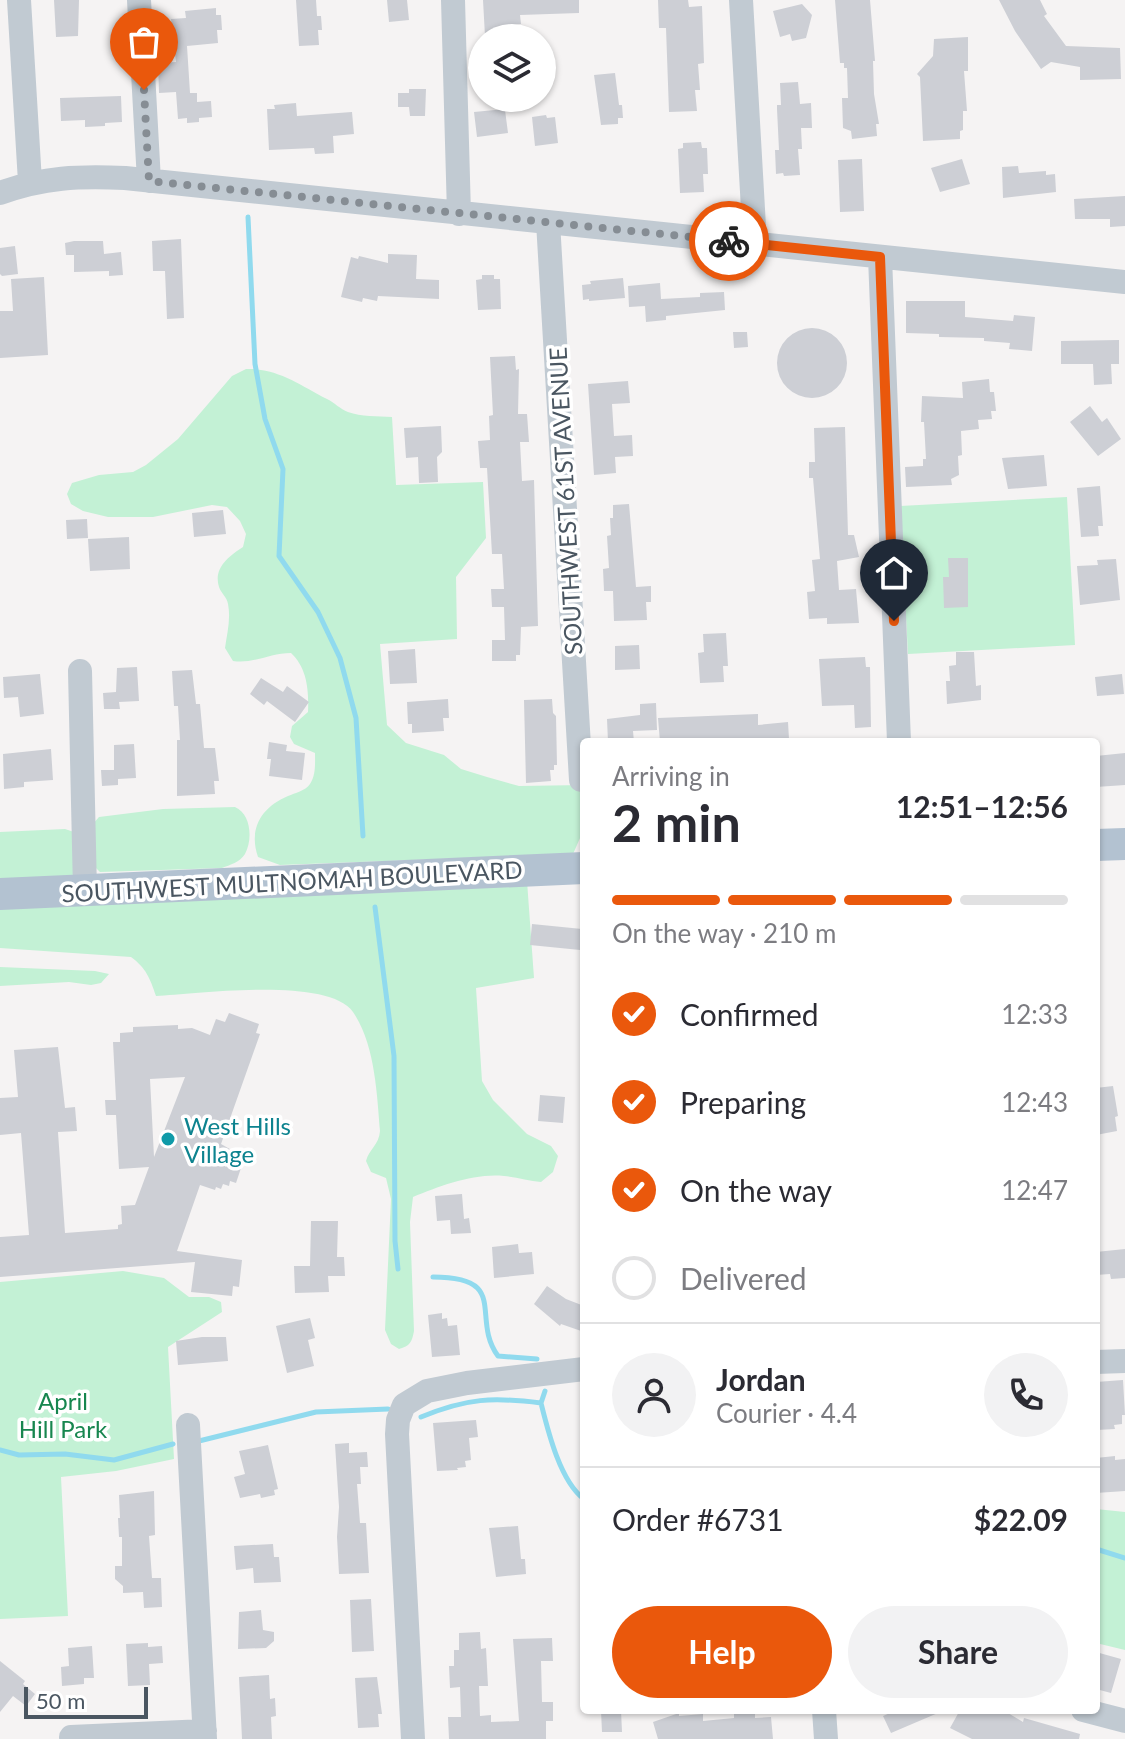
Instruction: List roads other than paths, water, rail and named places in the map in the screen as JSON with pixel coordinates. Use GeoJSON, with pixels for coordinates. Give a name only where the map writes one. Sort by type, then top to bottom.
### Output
{"type":"FeatureCollection","features":[{"type":"Feature","properties":{"kind":"main road"},"geometry":{"type":"LineString","coordinates":[[1100,845],[1125,844]]}},
{"type":"Feature","properties":{"kind":"main road","name":"SOUTHWEST MULTNOMAH BOULEVARD"},"geometry":{"type":"LineString","coordinates":[[0,894],[580,868]]}},
{"type":"Feature","properties":{"kind":"street"},"geometry":{"type":"LineString","coordinates":[[19,0],[30,182]]}},
{"type":"Feature","properties":{"kind":"street"},"geometry":{"type":"LineString","coordinates":[[139,0],[149,181]]}},
{"type":"Feature","properties":{"kind":"street"},"geometry":{"type":"LineString","coordinates":[[453,0],[459,214]]}},
{"type":"Feature","properties":{"kind":"street"},"geometry":{"type":"LineString","coordinates":[[741,0],[755,244]]}},
{"type":"Feature","properties":{"kind":"street"},"geometry":{"type":"LineString","coordinates":[[0,193],[30,182],[78,177],[149,181],[1125,282]]}},
{"type":"Feature","properties":{"kind":"street","name":"SOUTHWEST 61ST AVENUE"},"geometry":{"type":"LineString","coordinates":[[548,222],[580,763]]}},
{"type":"Feature","properties":{"kind":"street"},"geometry":{"type":"LineString","coordinates":[[880,257],[899,738]]}},
{"type":"Feature","properties":{"kind":"street"},"geometry":{"type":"LineString","coordinates":[[80,671],[85,890]]}},
{"type":"Feature","properties":{"kind":"street"},"geometry":{"type":"LineString","coordinates":[[1100,1362],[1125,1361]]}},
{"type":"Feature","properties":{"kind":"street"},"geometry":{"type":"LineString","coordinates":[[413,1739],[397,1434],[404,1405],[416,1396],[445,1386],[580,1369]]}},
{"type":"Feature","properties":{"kind":"street"},"geometry":{"type":"LineString","coordinates":[[71,1737],[205,1735],[188,1425]]}},
{"type":"Feature","properties":{"kind":"street"},"geometry":{"type":"LineString","coordinates":[[1100,1713],[1124,1717]]}},
{"type":"Feature","properties":{"kind":"street"},"geometry":{"type":"LineString","coordinates":[[824,1714],[826,1739]]}},
{"type":"Feature","properties":{"kind":"waterway"},"geometry":{"type":"LineString","coordinates":[[248,217],[255,364],[265,419],[283,469],[279,556],[318,612],[340,658],[356,718],[363,836]]}},
{"type":"Feature","properties":{"kind":"waterway"},"geometry":{"type":"LineString","coordinates":[[375,907],[394,1056],[395,1241],[398,1269]]}},
{"type":"Feature","properties":{"kind":"waterway"},"geometry":{"type":"LineString","coordinates":[[433,1277],[457,1279],[472,1284],[480,1292],[490,1342],[498,1356],[537,1359]]}},
{"type":"Feature","properties":{"kind":"waterway"},"geometry":{"type":"LineString","coordinates":[[541,1403],[545,1391]]}},
{"type":"Feature","properties":{"kind":"waterway"},"geometry":{"type":"LineString","coordinates":[[421,1417],[452,1406],[480,1401],[541,1403],[562,1468],[580,1495]]}},
{"type":"Feature","properties":{"kind":"waterway"},"geometry":{"type":"LineString","coordinates":[[199,1441],[316,1412],[388,1409]]}},
{"type":"Feature","properties":{"kind":"waterway"},"geometry":{"type":"LineString","coordinates":[[0,1450],[19,1455],[65,1454],[114,1460],[173,1444]]}},
{"type":"Feature","properties":{"kind":"waterway"},"geometry":{"type":"LineString","coordinates":[[1100,1550],[1125,1558]]}},
{"type":"Feature","properties":{"kind":"place","name":"West Hills Village"},"geometry":{"type":"Point","coordinates":[168,1139]}},
{"type":"Feature","properties":{"kind":"park label","name":"April Hill Park"},"geometry":{"type":"Point","coordinates":[63,1414]}}]}
